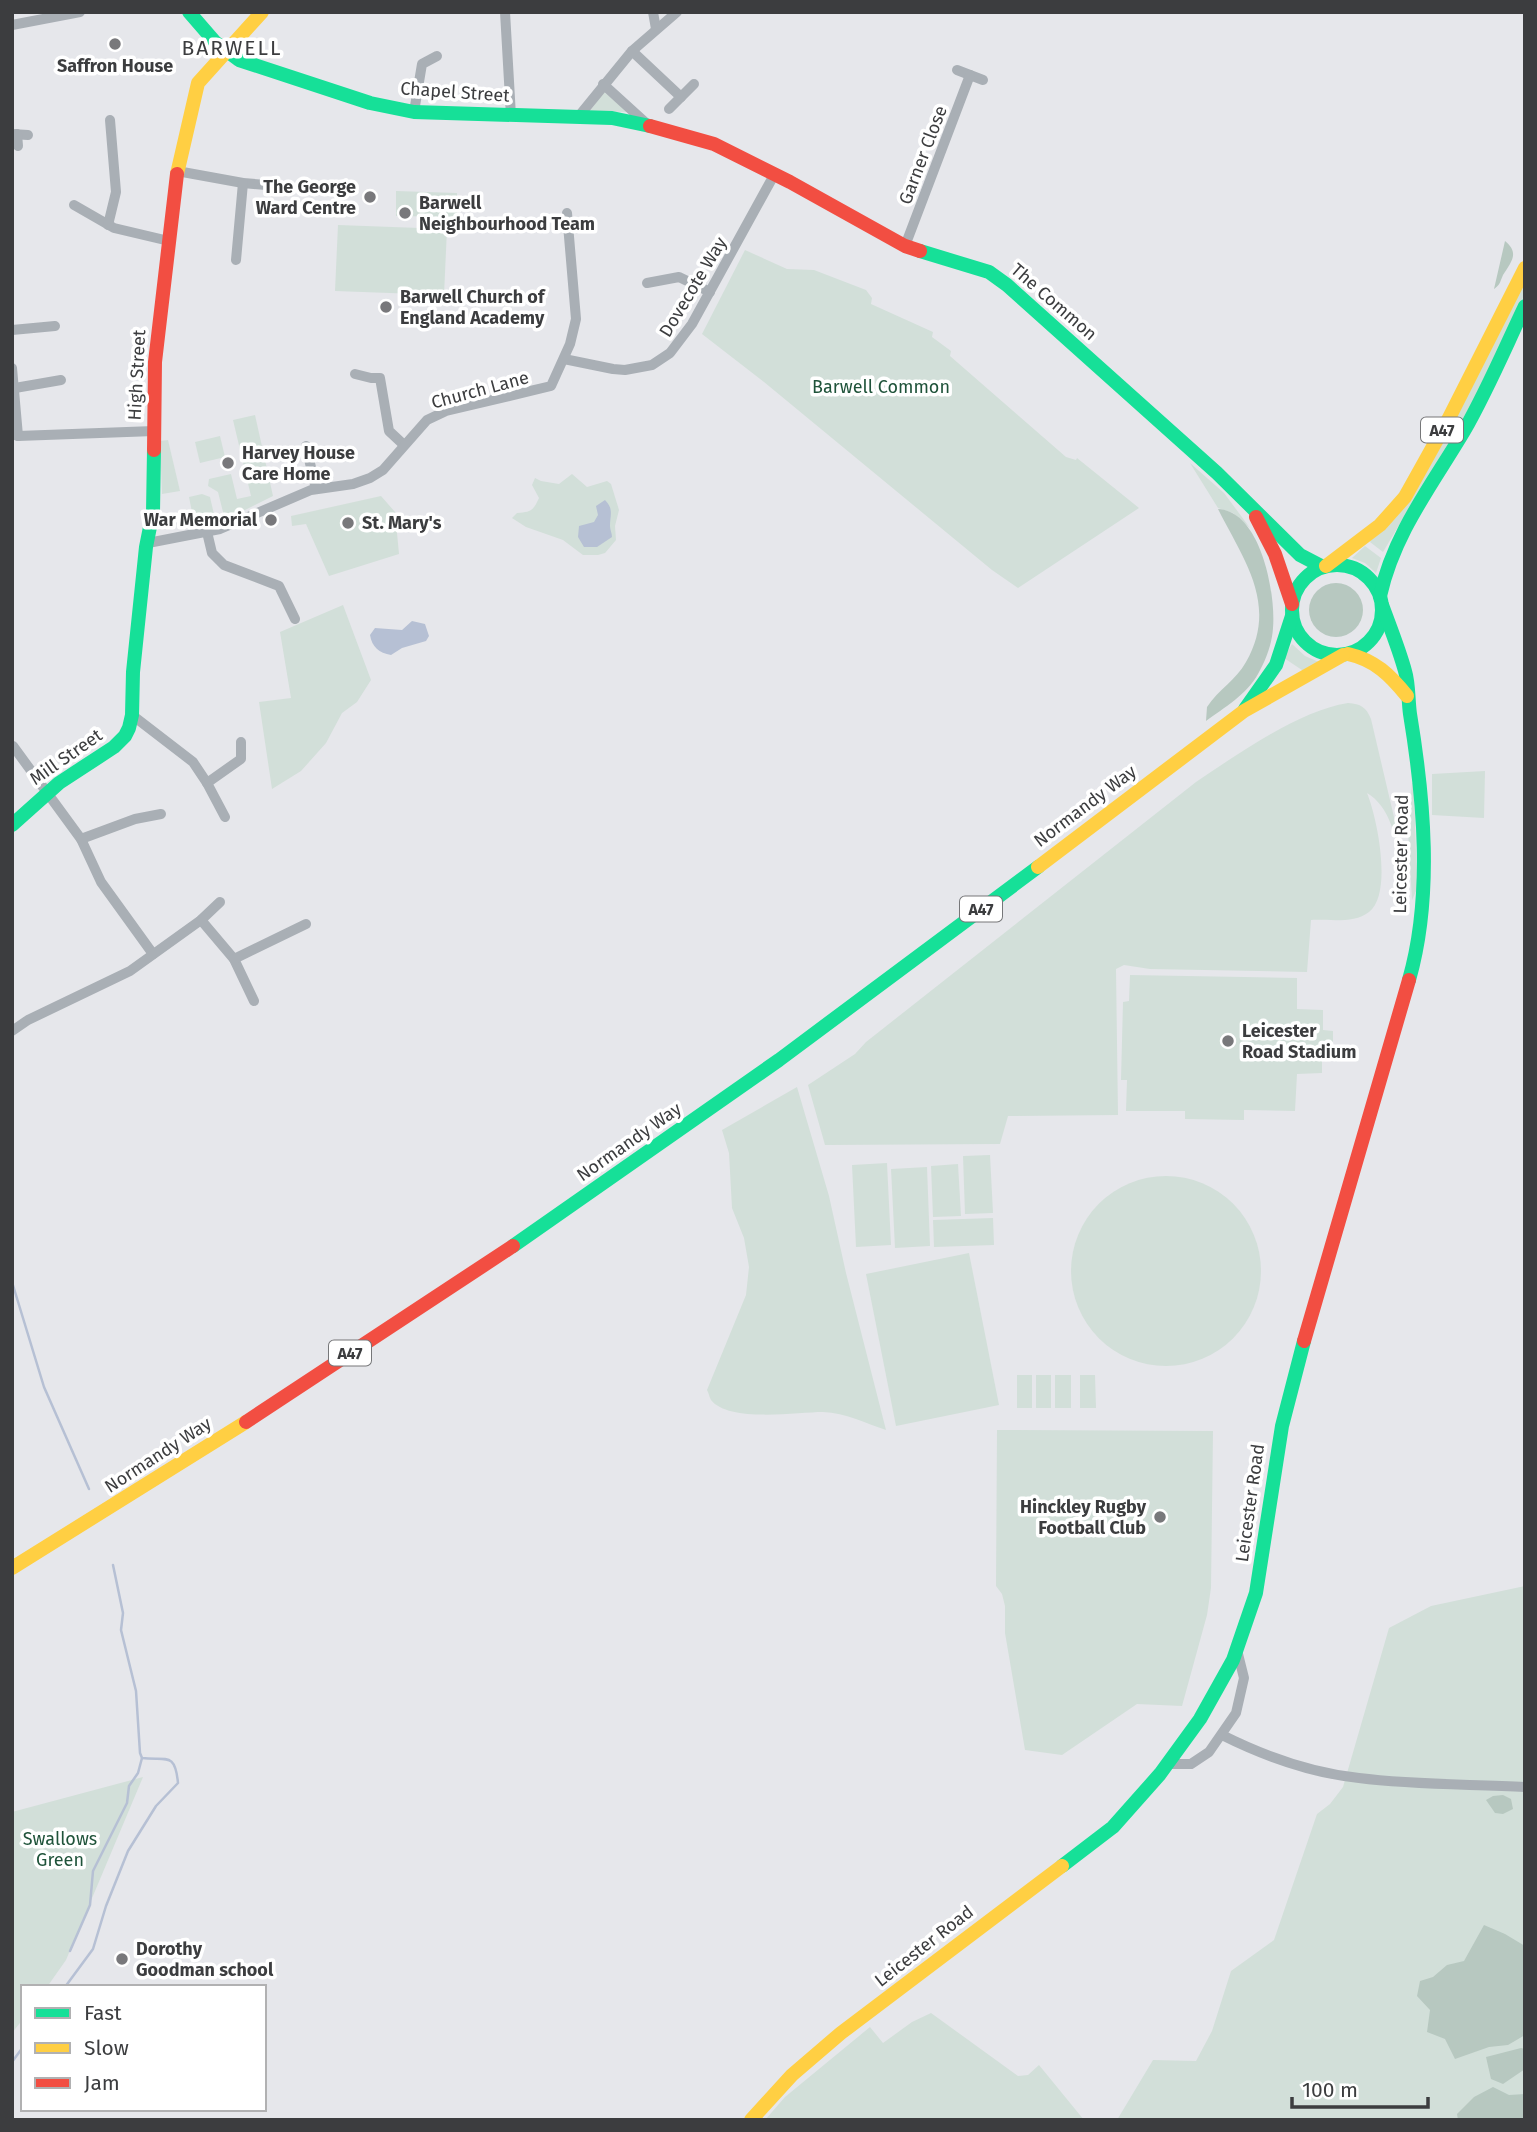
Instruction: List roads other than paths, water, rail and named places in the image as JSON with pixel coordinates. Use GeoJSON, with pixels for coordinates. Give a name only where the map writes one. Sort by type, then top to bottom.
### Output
{"type":"FeatureCollection","features":[{"type":"Feature","properties":{"kind":"main road","name":"Chapel Street"},"geometry":{"type":"LineString","coordinates":[[189,12],[215,42],[239,60],[370,103],[414,112],[579,116],[612,118],[647,125]]}},
{"type":"Feature","properties":{"kind":"main road","name":"High Street"},"geometry":{"type":"LineString","coordinates":[[132,715],[133,681],[153,512],[155,362],[177,171],[198,83],[262,12]]}},
{"type":"Feature","properties":{"kind":"main road","name":"The Common"},"geometry":{"type":"LineString","coordinates":[[647,125],[714,144],[905,246],[996,276],[1102,369],[1300,555],[1324,567]]}},
{"type":"Feature","properties":{"kind":"main road","name":"A47"},"geometry":{"type":"LineString","coordinates":[[1324,567],[1380,524],[1405,497],[1449,418],[1525,268]]}},
{"type":"Feature","properties":{"kind":"main road","name":"A47"},"geometry":{"type":"LineString","coordinates":[[1381,601],[1384,573],[1399,536],[1466,429],[1525,306]]}},
{"type":"Feature","properties":{"kind":"main road","name":"The Common"},"geometry":{"type":"LineString","coordinates":[[1245,501],[1265,533],[1292,610]]}},
{"type":"Feature","properties":{"kind":"main road"},"geometry":{"type":"LineString","coordinates":[[1336,565],[1354,568],[1366,576],[1381,601],[1380,625],[1374,636],[1364,646],[1345,654],[1322,653],[1310,646],[1301,636],[1292,610],[1302,582],[1324,567],[1336,565]]}},
{"type":"Feature","properties":{"kind":"main road","name":"Leicester Road"},"geometry":{"type":"LineString","coordinates":[[751,2120],[792,2075],[841,2034],[1113,1827],[1170,1764],[1212,1703],[1237,1650],[1256,1592],[1278,1444],[1289,1392],[1393,1040],[1417,943],[1423,896],[1421,779],[1406,696],[1406,674],[1381,601]]}},
{"type":"Feature","properties":{"kind":"main road","name":"Normandy Way"},"geometry":{"type":"LineString","coordinates":[[1244,710],[1276,665],[1292,610]]}},
{"type":"Feature","properties":{"kind":"main road","name":"Leicester Road"},"geometry":{"type":"LineString","coordinates":[[1345,654],[1365,658],[1379,665],[1388,672],[1406,696]]}},
{"type":"Feature","properties":{"kind":"main road","name":"Normandy Way"},"geometry":{"type":"LineString","coordinates":[[12,1569],[141,1489],[441,1294],[682,1129],[1014,885],[1244,710],[1278,694],[1345,654]]}},
{"type":"Feature","properties":{"kind":"main road","name":"Mill Street"},"geometry":{"type":"LineString","coordinates":[[12,825],[46,793],[120,743],[132,715]]}},
{"type":"Feature","properties":{"kind":"street"},"geometry":{"type":"LineString","coordinates":[[12,25],[80,12]]}},
{"type":"Feature","properties":{"kind":"street"},"geometry":{"type":"LineString","coordinates":[[505,12],[511,116]]}},
{"type":"Feature","properties":{"kind":"street"},"geometry":{"type":"LineString","coordinates":[[653,12],[656,29]]}},
{"type":"Feature","properties":{"kind":"street"},"geometry":{"type":"LineString","coordinates":[[579,116],[632,51],[677,12]]}},
{"type":"Feature","properties":{"kind":"street"},"geometry":{"type":"LineString","coordinates":[[632,51],[681,97]]}},
{"type":"Feature","properties":{"kind":"street"},"geometry":{"type":"LineString","coordinates":[[414,112],[422,64],[437,56]]}},
{"type":"Feature","properties":{"kind":"street"},"geometry":{"type":"LineString","coordinates":[[957,70],[983,80]]}},
{"type":"Feature","properties":{"kind":"street","name":"Garner Close"},"geometry":{"type":"LineString","coordinates":[[905,246],[970,75]]}},
{"type":"Feature","properties":{"kind":"street"},"geometry":{"type":"LineString","coordinates":[[603,84],[647,125]]}},
{"type":"Feature","properties":{"kind":"street"},"geometry":{"type":"LineString","coordinates":[[669,109],[694,84]]}},
{"type":"Feature","properties":{"kind":"street"},"geometry":{"type":"LineString","coordinates":[[108,225],[116,192],[110,120]]}},
{"type":"Feature","properties":{"kind":"street"},"geometry":{"type":"LineString","coordinates":[[18,146],[19,134]]}},
{"type":"Feature","properties":{"kind":"street"},"geometry":{"type":"LineString","coordinates":[[177,171],[243,183],[289,187]]}},
{"type":"Feature","properties":{"kind":"street","name":"Dovecote Way"},"geometry":{"type":"LineString","coordinates":[[564,359],[612,369],[652,365],[670,354],[692,324],[774,175]]}},
{"type":"Feature","properties":{"kind":"street"},"geometry":{"type":"LineString","coordinates":[[236,260],[243,183]]}},
{"type":"Feature","properties":{"kind":"street"},"geometry":{"type":"LineString","coordinates":[[74,205],[108,225],[169,241]]}},
{"type":"Feature","properties":{"kind":"street","name":"Church Lane"},"geometry":{"type":"LineString","coordinates":[[148,543],[226,527],[279,502],[316,489],[353,484],[370,478],[383,470],[428,420],[446,411],[551,386],[564,359],[576,319],[567,213]]}},
{"type":"Feature","properties":{"kind":"street"},"geometry":{"type":"LineString","coordinates":[[647,283],[679,277],[710,292]]}},
{"type":"Feature","properties":{"kind":"street"},"geometry":{"type":"LineString","coordinates":[[12,330],[55,326]]}},
{"type":"Feature","properties":{"kind":"street"},"geometry":{"type":"LineString","coordinates":[[12,368],[15,388],[15,435],[154,431]]}},
{"type":"Feature","properties":{"kind":"street"},"geometry":{"type":"LineString","coordinates":[[355,374],[371,379],[385,376],[389,431],[404,446]]}},
{"type":"Feature","properties":{"kind":"street"},"geometry":{"type":"LineString","coordinates":[[15,388],[61,380]]}},
{"type":"Feature","properties":{"kind":"street"},"geometry":{"type":"LineString","coordinates":[[306,446],[316,489]]}},
{"type":"Feature","properties":{"kind":"street"},"geometry":{"type":"LineString","coordinates":[[207,532],[212,553],[224,565],[279,586],[295,618]]}},
{"type":"Feature","properties":{"kind":"street"},"geometry":{"type":"LineString","coordinates":[[132,715],[193,762],[225,817]]}},
{"type":"Feature","properties":{"kind":"street"},"geometry":{"type":"LineString","coordinates":[[207,783],[241,759],[241,742]]}},
{"type":"Feature","properties":{"kind":"street"},"geometry":{"type":"LineString","coordinates":[[13,746],[81,839],[101,882],[153,954]]}},
{"type":"Feature","properties":{"kind":"street"},"geometry":{"type":"LineString","coordinates":[[81,839],[135,819],[161,814]]}},
{"type":"Feature","properties":{"kind":"street"},"geometry":{"type":"LineString","coordinates":[[12,1031],[28,1020],[130,971],[201,920],[220,902]]}},
{"type":"Feature","properties":{"kind":"street"},"geometry":{"type":"LineString","coordinates":[[201,920],[234,959],[254,1001]]}},
{"type":"Feature","properties":{"kind":"street"},"geometry":{"type":"LineString","coordinates":[[234,959],[306,924]]}},
{"type":"Feature","properties":{"kind":"street"},"geometry":{"type":"LineString","coordinates":[[1170,1764],[1191,1764],[1209,1752],[1236,1713],[1244,1678],[1237,1650]]}},
{"type":"Feature","properties":{"kind":"street"},"geometry":{"type":"LineString","coordinates":[[1222,1735],[1293,1764],[1357,1778],[1525,1787]]}},
{"type":"Feature","properties":{"kind":"water"},"geometry":{"type":"Polygon","coordinates":[[[605,500],[611,509],[612,537],[597,547],[584,547],[578,537],[579,526],[594,522],[598,515],[596,506],[605,500]]]}},
{"type":"Feature","properties":{"kind":"water"},"geometry":{"type":"Polygon","coordinates":[[[412,621],[425,624],[429,636],[426,641],[402,648],[391,655],[374,646],[370,635],[375,628],[402,630],[412,621]]]}},
{"type":"Feature","properties":{"kind":"waterway"},"geometry":{"type":"LineString","coordinates":[[12,1282],[44,1387],[89,1489]]}},
{"type":"Feature","properties":{"kind":"waterway"},"geometry":{"type":"LineString","coordinates":[[66,1985],[93,1949],[106,1906],[128,1851],[156,1806],[178,1783],[172,1762],[142,1758],[140,1753],[136,1691],[121,1630],[123,1613],[113,1565]]}},
{"type":"Feature","properties":{"kind":"waterway"},"geometry":{"type":"LineString","coordinates":[[70,1951],[90,1905],[93,1871],[127,1803],[129,1786],[138,1773],[142,1758]]}},
{"type":"Feature","properties":{"kind":"waterway"},"geometry":{"type":"LineString","coordinates":[[12,2062],[21,2050]]}},
{"type":"Feature","properties":{"kind":"place","name":"Saffron House"},"geometry":{"type":"Point","coordinates":[115,44]}},
{"type":"Feature","properties":{"kind":"place","name":"The George Ward Centre"},"geometry":{"type":"Point","coordinates":[370,197]}},
{"type":"Feature","properties":{"kind":"place","name":"Barwell Neighbourhood Team"},"geometry":{"type":"Point","coordinates":[405,213]}},
{"type":"Feature","properties":{"kind":"place","name":"Barwell Church of England Academy"},"geometry":{"type":"Point","coordinates":[386,307]}},
{"type":"Feature","properties":{"kind":"place","name":"Harvey House Care Home"},"geometry":{"type":"Point","coordinates":[228,463]}},
{"type":"Feature","properties":{"kind":"place","name":"War Memorial"},"geometry":{"type":"Point","coordinates":[271,520]}},
{"type":"Feature","properties":{"kind":"place","name":"St. Mary's"},"geometry":{"type":"Point","coordinates":[348,523]}},
{"type":"Feature","properties":{"kind":"place","name":"Leicester Road Stadium"},"geometry":{"type":"Point","coordinates":[1228,1041]}},
{"type":"Feature","properties":{"kind":"place","name":"Hinckley Rugby Football Club"},"geometry":{"type":"Point","coordinates":[1160,1517]}},
{"type":"Feature","properties":{"kind":"place","name":"Dorothy Goodman school"},"geometry":{"type":"Point","coordinates":[122,1959]}},
{"type":"Feature","properties":{"kind":"district","name":"BARWELL"},"geometry":{"type":"Point","coordinates":[232,48]}},
{"type":"Feature","properties":{"kind":"park label","name":"Barwell Common"},"geometry":{"type":"Point","coordinates":[881,387]}},
{"type":"Feature","properties":{"kind":"park label","name":"Swallows Green"},"geometry":{"type":"Point","coordinates":[60,1849]}}]}
